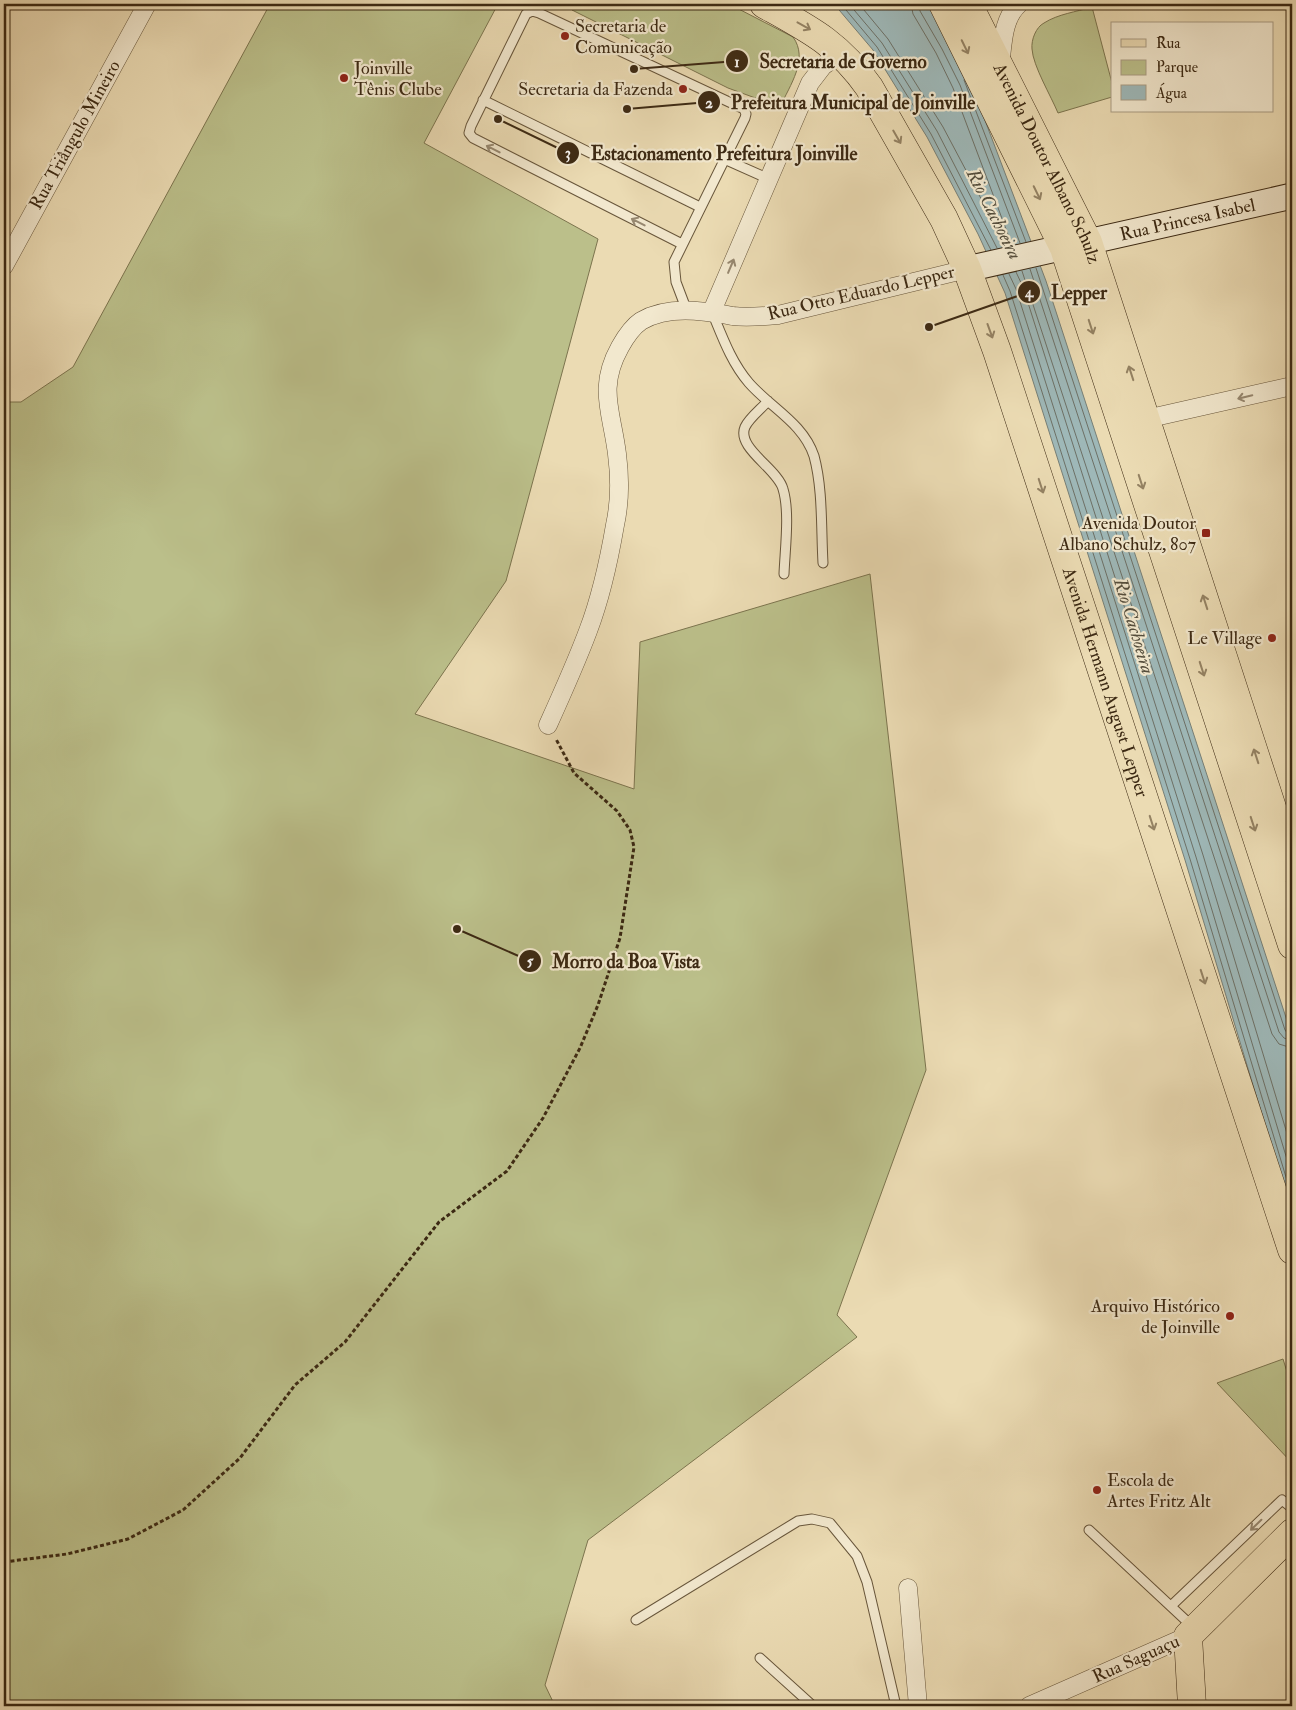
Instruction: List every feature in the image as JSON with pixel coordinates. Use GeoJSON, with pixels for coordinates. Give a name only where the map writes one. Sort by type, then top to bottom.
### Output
{"type":"FeatureCollection","features":[{"type":"Feature","properties":{"kind":"main road","name":"Avenida Hermann August Lepper"},"geometry":{"type":"LineString","coordinates":[[764,4],[812,31],[841,53],[869,87],[944,219],[977,267],[997,351],[1292,1250]]}},
{"type":"Feature","properties":{"kind":"main road","name":"Avenida Doutor Albano Schulz"},"geometry":{"type":"LineString","coordinates":[[943,4],[1068,247],[1146,419],[1292,869]]}},
{"type":"Feature","properties":{"kind":"main road","name":"Avenida Doutor Albano Schulz"},"geometry":{"type":"LineString","coordinates":[[968,4],[1000,67],[1068,247],[1292,944]]}},
{"type":"Feature","properties":{"kind":"main road","name":"Rua Princesa Isabel"},"geometry":{"type":"LineString","coordinates":[[977,267],[1292,196]]}},
{"type":"Feature","properties":{"kind":"main road"},"geometry":{"type":"LineString","coordinates":[[1192,1706],[1192,1632],[1292,1533]]}},
{"type":"Feature","properties":{"kind":"street","name":"Rua Triângulo Mineiro"},"geometry":{"type":"LineString","coordinates":[[4,266],[147,4]]}},
{"type":"Feature","properties":{"kind":"street"},"geometry":{"type":"LineString","coordinates":[[1000,67],[1008,19],[1019,4]]}},
{"type":"Feature","properties":{"kind":"street"},"geometry":{"type":"LineString","coordinates":[[712,311],[810,83],[823,66],[841,53]]}},
{"type":"Feature","properties":{"kind":"street","name":"Rua Otto Eduardo Lepper"},"geometry":{"type":"LineString","coordinates":[[548,725],[588,630],[599,596],[616,523],[619,478],[617,453],[607,403],[606,385],[613,360],[626,336],[639,323],[652,315],[668,311],[712,311],[734,316],[756,317],[778,315],[977,267]]}},
{"type":"Feature","properties":{"kind":"street"},"geometry":{"type":"LineString","coordinates":[[1146,419],[1292,386]]}},
{"type":"Feature","properties":{"kind":"street"},"geometry":{"type":"LineString","coordinates":[[908,1588],[918,1706]]}},
{"type":"Feature","properties":{"kind":"street","name":"Rua Saguaçu"},"geometry":{"type":"LineString","coordinates":[[1029,1706],[1192,1632]]}},
{"type":"Feature","properties":{"kind":"lane"},"geometry":{"type":"LineString","coordinates":[[682,244],[473,138],[469,133],[470,126],[526,14],[532,11],[744,109],[745,118],[674,262],[676,282],[687,311]]}},
{"type":"Feature","properties":{"kind":"lane"},"geometry":{"type":"LineString","coordinates":[[483,100],[700,207]]}},
{"type":"Feature","properties":{"kind":"lane"},"geometry":{"type":"LineString","coordinates":[[724,159],[768,179]]}},
{"type":"Feature","properties":{"kind":"lane"},"geometry":{"type":"LineString","coordinates":[[712,311],[737,366],[749,383],[799,428],[813,455],[818,480],[823,563]]}},
{"type":"Feature","properties":{"kind":"lane"},"geometry":{"type":"LineString","coordinates":[[768,401],[746,426],[743,436],[747,444],[776,476],[783,487],[786,502],[784,574]]}},
{"type":"Feature","properties":{"kind":"lane"},"geometry":{"type":"LineString","coordinates":[[1171,1606],[1282,1500],[1292,1508]]}},
{"type":"Feature","properties":{"kind":"lane"},"geometry":{"type":"LineString","coordinates":[[636,1620],[798,1521],[812,1519],[830,1523],[857,1556],[867,1582],[896,1706]]}},
{"type":"Feature","properties":{"kind":"lane"},"geometry":{"type":"LineString","coordinates":[[1089,1530],[1171,1606],[1192,1632]]}},
{"type":"Feature","properties":{"kind":"lane"},"geometry":{"type":"LineString","coordinates":[[760,1658],[813,1706]]}},
{"type":"Feature","properties":{"kind":"path"},"geometry":{"type":"LineString","coordinates":[[4,1562],[67,1554],[128,1539],[183,1510],[240,1458],[295,1385],[345,1342],[438,1222],[507,1171],[543,1118],[580,1048],[598,1006],[620,938],[634,846],[630,830],[618,811],[574,773],[548,725]]}},
{"type":"Feature","properties":{"kind":"green space"},"geometry":{"type":"Polygon","coordinates":[[[270,4],[498,4],[424,143],[598,239],[506,581],[415,714],[634,789],[640,642],[870,574],[926,1070],[837,1315],[857,1337],[588,1540],[545,1685],[555,1706],[113,1706],[108,1701],[99,1706],[4,1706],[4,402],[21,402],[73,367],[270,4]]]}},
{"type":"Feature","properties":{"kind":"green space"},"geometry":{"type":"Polygon","coordinates":[[[575,4],[729,4],[793,37],[797,45],[799,63],[793,81],[780,107],[728,88],[572,10],[575,4]]]}},
{"type":"Feature","properties":{"kind":"green space"},"geometry":{"type":"Polygon","coordinates":[[[1092,7],[1111,79],[1111,97],[1058,113],[1036,64],[1032,45],[1033,38],[1039,27],[1061,15],[1092,7]]]}},
{"type":"Feature","properties":{"kind":"green space"},"geometry":{"type":"Polygon","coordinates":[[[1283,1359],[1292,1388],[1292,1463],[1217,1383],[1283,1359]]]}},
{"type":"Feature","properties":{"kind":"water","name":"Rio Cachoeira"},"geometry":{"type":"Polygon","coordinates":[[[834,4],[929,4],[952,44],[970,81],[1046,281],[1292,1036],[1292,1214],[1185,860],[1005,293],[978,234],[927,137],[873,50],[834,4]]]}},
{"type":"Feature","properties":{"kind":"place","name":"Secretaria de Comunicação"},"geometry":{"type":"Point","coordinates":[565,36]}},
{"type":"Feature","properties":{"kind":"place","name":"Secretaria de Governo"},"geometry":{"type":"Point","coordinates":[634,69]}},
{"type":"Feature","properties":{"kind":"place","name":"Joinville Tênis Clube"},"geometry":{"type":"Point","coordinates":[344,78]}},
{"type":"Feature","properties":{"kind":"place","name":"Secretaria da Fazenda"},"geometry":{"type":"Point","coordinates":[683,89]}},
{"type":"Feature","properties":{"kind":"place","name":"Prefeitura Municipal de Joinville"},"geometry":{"type":"Point","coordinates":[627,109]}},
{"type":"Feature","properties":{"kind":"place","name":"Estacionamento Prefeitura Joinville"},"geometry":{"type":"Point","coordinates":[498,119]}},
{"type":"Feature","properties":{"kind":"place","name":"Lepper"},"geometry":{"type":"Point","coordinates":[929,327]}},
{"type":"Feature","properties":{"kind":"place","name":"Avenida Doutor Albano Schulz, 807"},"geometry":{"type":"Point","coordinates":[1206,533]}},
{"type":"Feature","properties":{"kind":"place","name":"Le Village"},"geometry":{"type":"Point","coordinates":[1272,638]}},
{"type":"Feature","properties":{"kind":"place","name":"Morro da Boa Vista"},"geometry":{"type":"Point","coordinates":[457,929]}},
{"type":"Feature","properties":{"kind":"place","name":"Arquivo Histórico de Joinville"},"geometry":{"type":"Point","coordinates":[1230,1316]}},
{"type":"Feature","properties":{"kind":"place","name":"Escola de Artes Fritz Alt"},"geometry":{"type":"Point","coordinates":[1097,1490]}}]}
